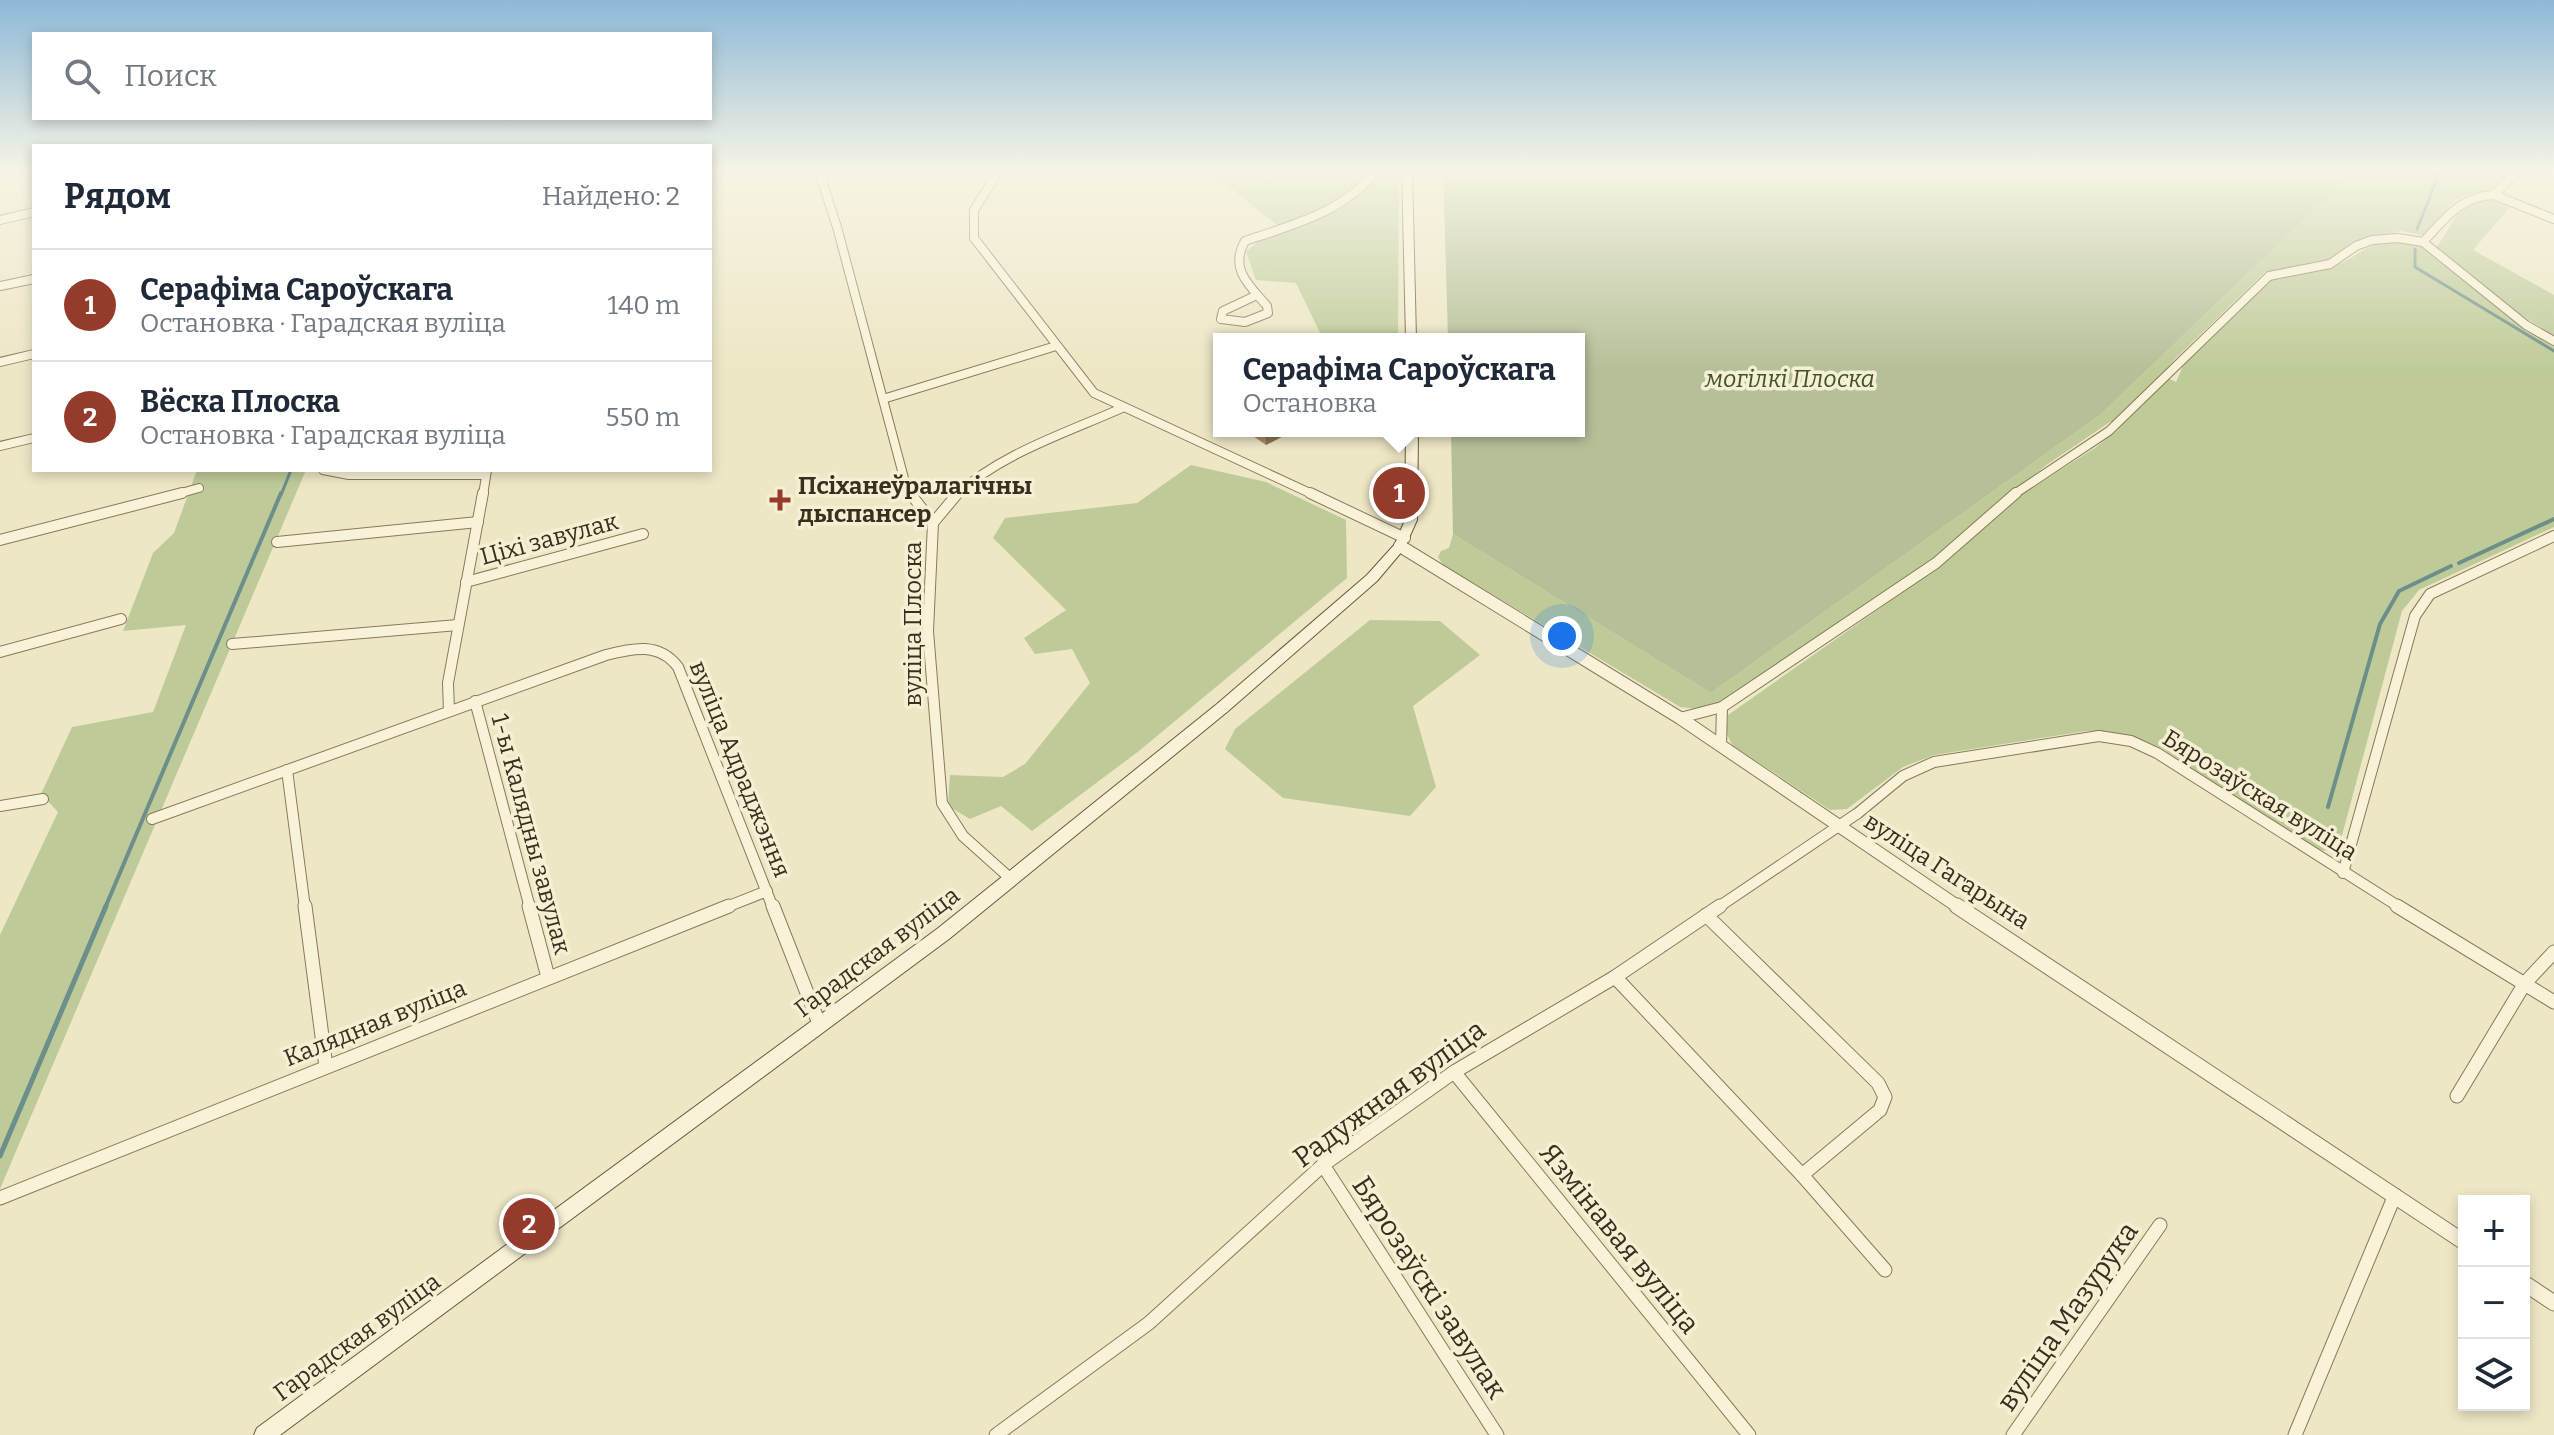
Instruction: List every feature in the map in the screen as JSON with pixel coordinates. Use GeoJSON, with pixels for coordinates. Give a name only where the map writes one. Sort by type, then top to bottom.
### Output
{"type":"FeatureCollection","features":[{"type":"Feature","properties":{"kind":"main road"},"geometry":{"type":"LineString","coordinates":[[1409,236],[1411,333]]}},
{"type":"Feature","properties":{"kind":"main road","name":"Гарадская вуліца"},"geometry":{"type":"LineString","coordinates":[[264,1435],[820,1026],[1011,879],[1222,708],[1372,578],[1403,542],[1413,508],[1412,437]]}},
{"type":"Feature","properties":{"kind":"street","name":"вуліца Плоска"},"geometry":{"type":"LineString","coordinates":[[839,236],[908,491],[933,523],[928,631],[939,789],[948,816],[957,830],[982,856],[1011,879]]}},
{"type":"Feature","properties":{"kind":"street"},"geometry":{"type":"LineString","coordinates":[[976,236],[1094,393],[1122,408],[1182,431],[1403,542]]}},
{"type":"Feature","properties":{"kind":"street"},"geometry":{"type":"LineString","coordinates":[[1257,295],[1223,311],[1221,319],[1236,323],[1264,317],[1268,309],[1238,268],[1237,254],[1245,241],[1258,236]]}},
{"type":"Feature","properties":{"kind":"street"},"geometry":{"type":"LineString","coordinates":[[1680,718],[1722,707],[1936,563],[2009,497],[2109,431],[2119,416],[2164,382],[2175,366],[2269,276],[2280,271],[2329,264],[2358,245],[2376,240],[2397,236],[2423,242],[2526,325],[2554,341]]}},
{"type":"Feature","properties":{"kind":"street"},"geometry":{"type":"LineString","coordinates":[[2423,242],[2428,236]]}},
{"type":"Feature","properties":{"kind":"street"},"geometry":{"type":"LineString","coordinates":[[0,286],[32,279]]}},
{"type":"Feature","properties":{"kind":"street"},"geometry":{"type":"LineString","coordinates":[[883,399],[1056,346]]}},
{"type":"Feature","properties":{"kind":"street"},"geometry":{"type":"LineString","coordinates":[[0,362],[32,354]]}},
{"type":"Feature","properties":{"kind":"street"},"geometry":{"type":"LineString","coordinates":[[933,523],[945,503],[983,474],[1122,408]]}},
{"type":"Feature","properties":{"kind":"street"},"geometry":{"type":"LineString","coordinates":[[0,446],[32,438]]}},
{"type":"Feature","properties":{"kind":"street"},"geometry":{"type":"LineString","coordinates":[[333,472],[349,475],[486,473],[448,683],[449,711]]}},
{"type":"Feature","properties":{"kind":"street"},"geometry":{"type":"LineString","coordinates":[[0,540],[199,488]]}},
{"type":"Feature","properties":{"kind":"street"},"geometry":{"type":"LineString","coordinates":[[277,542],[478,522]]}},
{"type":"Feature","properties":{"kind":"street","name":"Ціхі завулак"},"geometry":{"type":"LineString","coordinates":[[466,582],[643,534]]}},
{"type":"Feature","properties":{"kind":"street"},"geometry":{"type":"LineString","coordinates":[[2343,873],[2415,616],[2430,594],[2554,536]]}},
{"type":"Feature","properties":{"kind":"street","name":"вуліца Гагарына"},"geometry":{"type":"LineString","coordinates":[[1403,542],[1680,718],[1836,826],[2458,1238]]}},
{"type":"Feature","properties":{"kind":"street"},"geometry":{"type":"LineString","coordinates":[[0,652],[121,619]]}},
{"type":"Feature","properties":{"kind":"street"},"geometry":{"type":"LineString","coordinates":[[232,644],[458,625]]}},
{"type":"Feature","properties":{"kind":"street","name":"вуліца Адраджэння"},"geometry":{"type":"LineString","coordinates":[[152,819],[620,651],[647,648],[666,653],[678,667],[820,1026]]}},
{"type":"Feature","properties":{"kind":"street","name":"1-ы Калядны завулак"},"geometry":{"type":"LineString","coordinates":[[475,701],[548,977]]}},
{"type":"Feature","properties":{"kind":"street"},"geometry":{"type":"LineString","coordinates":[[1721,746],[1722,707]]}},
{"type":"Feature","properties":{"kind":"street","name":"Бярозаўская вуліца"},"geometry":{"type":"LineString","coordinates":[[1836,826],[1858,813],[1903,776],[1934,762],[2099,736],[2131,741],[2157,753],[2343,873],[2554,1002]]}},
{"type":"Feature","properties":{"kind":"street"},"geometry":{"type":"LineString","coordinates":[[287,770],[326,1067]]}},
{"type":"Feature","properties":{"kind":"street"},"geometry":{"type":"LineString","coordinates":[[0,806],[43,799]]}},
{"type":"Feature","properties":{"kind":"street","name":"Радужная вуліца"},"geometry":{"type":"LineString","coordinates":[[996,1435],[1149,1323],[1323,1165],[1454,1072],[1615,977],[1836,826]]}},
{"type":"Feature","properties":{"kind":"street","name":"Калядная вуліца"},"geometry":{"type":"LineString","coordinates":[[0,1198],[767,891]]}},
{"type":"Feature","properties":{"kind":"street"},"geometry":{"type":"LineString","coordinates":[[1706,915],[1878,1083],[1885,1097],[1880,1110],[1802,1175]]}},
{"type":"Feature","properties":{"kind":"street"},"geometry":{"type":"LineString","coordinates":[[2457,1096],[2525,983],[2554,952]]}},
{"type":"Feature","properties":{"kind":"street"},"geometry":{"type":"LineString","coordinates":[[1615,977],[1802,1175],[1885,1270]]}},
{"type":"Feature","properties":{"kind":"street","name":"Язмінавая вуліца"},"geometry":{"type":"LineString","coordinates":[[1454,1072],[1749,1435]]}},
{"type":"Feature","properties":{"kind":"street","name":"Бярозаўскі завулак"},"geometry":{"type":"LineString","coordinates":[[1323,1165],[1497,1435]]}},
{"type":"Feature","properties":{"kind":"street"},"geometry":{"type":"LineString","coordinates":[[2295,1435],[2395,1195]]}},
{"type":"Feature","properties":{"kind":"street","name":"вуліца Мазурука"},"geometry":{"type":"LineString","coordinates":[[2013,1435],[2160,1225]]}},
{"type":"Feature","properties":{"kind":"street"},"geometry":{"type":"LineString","coordinates":[[2530,1287],[2554,1303]]}},
{"type":"Feature","properties":{"kind":"green space"},"geometry":{"type":"Polygon","coordinates":[[[1264,236],[1399,236],[1398,333],[1320,333],[1296,283],[1256,280],[1246,252],[1264,236]]]}},
{"type":"Feature","properties":{"kind":"green space","name":"могілкі Плоска"},"geometry":{"type":"Polygon","coordinates":[[[1445,236],[2287,236],[2100,415],[1711,693],[1453,534],[1451,437],[1585,437],[1585,333],[1448,333],[1445,236]]]}},
{"type":"Feature","properties":{"kind":"green space"},"geometry":{"type":"Polygon","coordinates":[[[2287,236],[2381,236],[2355,243],[2323,263],[2265,272],[2162,375],[2176,382],[2184,364],[2244,303],[2274,278],[2330,268],[2372,246],[2392,241],[2422,246],[2554,345],[2554,527],[2419,590],[2402,611],[2340,843],[2330,851],[2313,849],[2161,748],[2115,733],[2086,731],[1934,755],[1903,767],[1847,809],[1830,810],[1732,745],[1726,732],[1728,715],[1940,566],[2015,498],[2095,448],[2119,429],[2110,422],[2045,466],[1935,557],[1722,702],[1697,709],[1680,707],[1443,565],[1438,557],[1441,551],[1449,548],[1453,534],[1711,693],[2100,415],[2287,236]]]}},
{"type":"Feature","properties":{"kind":"green space"},"geometry":{"type":"Polygon","coordinates":[[[2444,236],[2485,236],[2473,250],[2554,295],[2554,336],[2511,308],[2437,247],[2444,236]]]}},
{"type":"Feature","properties":{"kind":"green space"},"geometry":{"type":"Polygon","coordinates":[[[1191,465],[1266,482],[1346,520],[1347,578],[1139,751],[1032,831],[1001,806],[970,819],[948,806],[950,775],[1003,777],[1025,764],[1090,683],[1072,649],[1035,654],[1024,638],[1066,610],[993,538],[1005,518],[1137,503],[1191,465]]]}},
{"type":"Feature","properties":{"kind":"green space"},"geometry":{"type":"Polygon","coordinates":[[[196,472],[305,472],[0,1189],[0,935],[58,812],[41,794],[72,727],[153,712],[186,625],[123,631],[153,553],[174,533],[196,472]]]}},
{"type":"Feature","properties":{"kind":"green space"},"geometry":{"type":"Polygon","coordinates":[[[1370,620],[1440,621],[1480,655],[1413,706],[1436,787],[1410,816],[1283,798],[1225,749],[1235,729],[1370,620]]]}},
{"type":"Feature","properties":{"kind":"waterway"},"geometry":{"type":"LineString","coordinates":[[2415,249],[2415,267],[2554,351]]}},
{"type":"Feature","properties":{"kind":"waterway"},"geometry":{"type":"LineString","coordinates":[[281,495],[290,472]]}},
{"type":"Feature","properties":{"kind":"waterway"},"geometry":{"type":"LineString","coordinates":[[105,908],[281,493]]}},
{"type":"Feature","properties":{"kind":"waterway"},"geometry":{"type":"LineString","coordinates":[[2459,563],[2554,519]]}},
{"type":"Feature","properties":{"kind":"waterway"},"geometry":{"type":"LineString","coordinates":[[2328,807],[2380,624],[2399,591],[2451,566]]}},
{"type":"Feature","properties":{"kind":"waterway"},"geometry":{"type":"LineString","coordinates":[[0,1156],[106,906]]}},
{"type":"Feature","properties":{"kind":"place","name":"Серафіма Сароўскага"},"geometry":{"type":"Point","coordinates":[1399,493]}},
{"type":"Feature","properties":{"kind":"place","name":"Псіханеўралагічны дыспансер"},"geometry":{"type":"Point","coordinates":[780,500]}},
{"type":"Feature","properties":{"kind":"place","name":"Вёска Плоска"},"geometry":{"type":"Point","coordinates":[529,1224]}}]}
